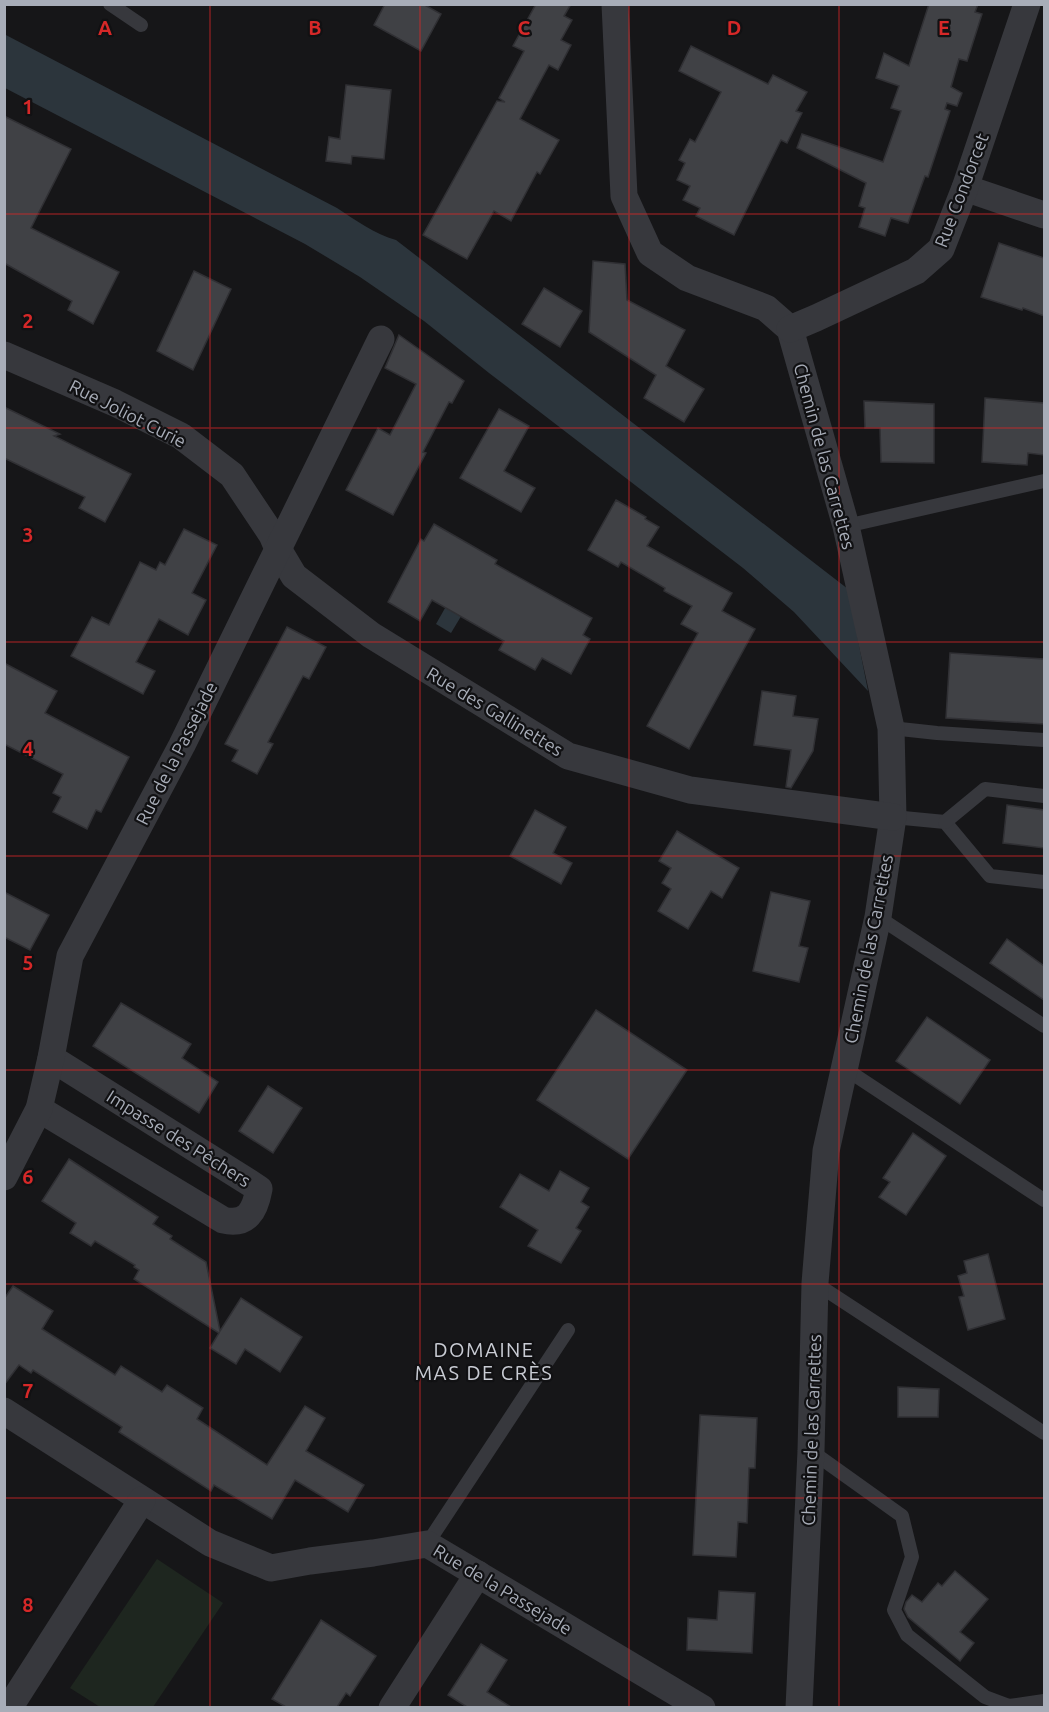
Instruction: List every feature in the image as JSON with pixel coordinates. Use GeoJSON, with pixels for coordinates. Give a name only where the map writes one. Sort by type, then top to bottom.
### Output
{"type":"FeatureCollection","features":[{"type":"Feature","properties":{"kind":"street"},"geometry":{"type":"LineString","coordinates":[[615,4],[624,196],[650,253],[687,278],[766,308],[790,329]]}},
{"type":"Feature","properties":{"kind":"street","name":"Rue Condorcet"},"geometry":{"type":"LineString","coordinates":[[790,329],[916,271],[941,249],[965,188],[1027,4]]}},
{"type":"Feature","properties":{"kind":"street"},"geometry":{"type":"LineString","coordinates":[[965,188],[1044,215]]}},
{"type":"Feature","properties":{"kind":"street","name":"Chemin de las Carrettes"},"geometry":{"type":"LineString","coordinates":[[790,329],[846,526],[891,728],[893,817],[878,917],[826,1151],[815,1283],[811,1451],[799,1707]]}},
{"type":"Feature","properties":{"kind":"street","name":"Rue de la Passejade"},"geometry":{"type":"LineString","coordinates":[[4,1178],[39,1109],[70,956],[182,745],[381,339]]}},
{"type":"Feature","properties":{"kind":"street","name":"Rue Joliot Curie"},"geometry":{"type":"LineString","coordinates":[[4,355],[115,403],[181,436],[232,475],[272,535],[278,549]]}},
{"type":"Feature","properties":{"kind":"street","name":"Rue des Gallinettes"},"geometry":{"type":"LineString","coordinates":[[278,549],[294,576],[371,635],[568,756],[690,790],[893,817]]}},
{"type":"Feature","properties":{"kind":"street","name":"Impasse des Pêchers"},"geometry":{"type":"LineString","coordinates":[[39,1109],[223,1220],[234,1223],[244,1220],[257,1202],[259,1189],[51,1058]]}},
{"type":"Feature","properties":{"kind":"street","name":"Rue de la Passejade"},"geometry":{"type":"LineString","coordinates":[[4,1411],[210,1544],[271,1568],[427,1544],[702,1707]]}},
{"type":"Feature","properties":{"kind":"street"},"geometry":{"type":"LineString","coordinates":[[9,1707],[142,1500]]}},
{"type":"Feature","properties":{"kind":"street"},"geometry":{"type":"LineString","coordinates":[[392,1707],[478,1574]]}},
{"type":"Feature","properties":{"kind":"lane"},"geometry":{"type":"LineString","coordinates":[[110,4],[141,26]]}},
{"type":"Feature","properties":{"kind":"lane"},"geometry":{"type":"LineString","coordinates":[[846,526],[1044,481]]}},
{"type":"Feature","properties":{"kind":"lane"},"geometry":{"type":"LineString","coordinates":[[891,728],[1044,740]]}},
{"type":"Feature","properties":{"kind":"lane"},"geometry":{"type":"LineString","coordinates":[[945,822],[985,789],[1044,796]]}},
{"type":"Feature","properties":{"kind":"lane"},"geometry":{"type":"LineString","coordinates":[[893,817],[945,822],[990,876],[1044,882]]}},
{"type":"Feature","properties":{"kind":"lane"},"geometry":{"type":"LineString","coordinates":[[878,917],[1044,1026]]}},
{"type":"Feature","properties":{"kind":"lane"},"geometry":{"type":"LineString","coordinates":[[844,1068],[1044,1200]]}},
{"type":"Feature","properties":{"kind":"lane"},"geometry":{"type":"LineString","coordinates":[[815,1283],[1044,1433]]}},
{"type":"Feature","properties":{"kind":"lane"},"geometry":{"type":"LineString","coordinates":[[427,1544],[568,1330]]}},
{"type":"Feature","properties":{"kind":"lane"},"geometry":{"type":"LineString","coordinates":[[811,1451],[902,1516],[912,1557],[894,1610],[907,1635],[985,1697],[1009,1706],[1044,1701]]}},
{"type":"Feature","properties":{"kind":"shaded area"},"geometry":{"type":"Polygon","coordinates":[[[4,34],[337,208],[373,230],[396,240],[848,589],[868,691],[794,612],[743,568],[424,321],[360,277],[305,244],[5,88],[4,34]]]}},
{"type":"Feature","properties":{"kind":"shaded area"},"geometry":{"type":"Polygon","coordinates":[[[453,594],[469,603],[451,633],[436,624],[453,594]]]}},
{"type":"Feature","properties":{"kind":"shaded area"},"geometry":{"type":"Polygon","coordinates":[[[157,1559],[223,1603],[153,1707],[100,1707],[70,1688],[157,1559]]]}},
{"type":"Feature","properties":{"kind":"building"},"geometry":{"type":"Polygon","coordinates":[[[385,4],[423,4],[441,14],[421,51],[374,25],[385,4]]]}},
{"type":"Feature","properties":{"kind":"building"},"geometry":{"type":"Polygon","coordinates":[[[536,4],[571,4],[564,16],[572,20],[561,40],[571,45],[558,70],[549,65],[520,119],[559,140],[540,174],[537,172],[511,221],[494,211],[467,259],[423,235],[497,101],[505,102],[499,98],[524,51],[513,46],[536,4]]]}},
{"type":"Feature","properties":{"kind":"building"},"geometry":{"type":"Polygon","coordinates":[[[929,4],[978,4],[975,12],[982,14],[967,61],[959,59],[951,87],[962,93],[957,106],[947,103],[945,109],[950,111],[928,177],[925,176],[908,223],[891,218],[885,236],[859,227],[865,208],[859,206],[866,183],[797,148],[802,134],[883,162],[901,111],[891,108],[899,86],[876,78],[884,53],[909,66],[929,4]]]}},
{"type":"Feature","properties":{"kind":"building"},"geometry":{"type":"Polygon","coordinates":[[[691,46],[768,84],[773,75],[807,92],[796,111],[802,113],[787,143],[781,140],[734,235],[696,216],[700,208],[683,200],[690,186],[677,180],[685,163],[679,160],[690,139],[695,142],[721,92],[679,71],[691,46]]]}},
{"type":"Feature","properties":{"kind":"building"},"geometry":{"type":"Polygon","coordinates":[[[346,85],[391,90],[384,159],[352,156],[351,164],[326,161],[329,137],[340,139],[346,85]]]}},
{"type":"Feature","properties":{"kind":"building"},"geometry":{"type":"Polygon","coordinates":[[[4,116],[71,149],[31,228],[119,272],[93,324],[68,310],[72,301],[4,263],[4,116]]]}},
{"type":"Feature","properties":{"kind":"building"},"geometry":{"type":"Polygon","coordinates":[[[999,243],[1044,258],[1044,316],[981,297],[999,243]]]}},
{"type":"Feature","properties":{"kind":"building"},"geometry":{"type":"Polygon","coordinates":[[[593,261],[625,264],[627,300],[685,330],[666,366],[704,389],[684,422],[644,398],[656,375],[589,332],[593,261]]]}},
{"type":"Feature","properties":{"kind":"building"},"geometry":{"type":"Polygon","coordinates":[[[194,271],[231,289],[193,370],[157,351],[194,271]]]}},
{"type":"Feature","properties":{"kind":"building"},"geometry":{"type":"Polygon","coordinates":[[[544,288],[582,311],[560,347],[522,324],[544,288]]]}},
{"type":"Feature","properties":{"kind":"building"},"geometry":{"type":"Polygon","coordinates":[[[399,335],[464,381],[452,403],[449,402],[423,452],[426,453],[393,515],[346,490],[378,428],[390,435],[416,384],[385,368],[399,335]]]}},
{"type":"Feature","properties":{"kind":"building"},"geometry":{"type":"Polygon","coordinates":[[[985,398],[1044,403],[1044,455],[1028,453],[1027,465],[982,462],[985,398]]]}},
{"type":"Feature","properties":{"kind":"building"},"geometry":{"type":"Polygon","coordinates":[[[864,401],[934,404],[934,463],[881,462],[880,428],[865,428],[864,401]]]}},
{"type":"Feature","properties":{"kind":"building"},"geometry":{"type":"Polygon","coordinates":[[[4,407],[60,434],[54,436],[131,474],[105,522],[79,508],[85,497],[4,458],[4,407]]]}},
{"type":"Feature","properties":{"kind":"building"},"geometry":{"type":"Polygon","coordinates":[[[499,409],[529,426],[504,471],[535,488],[521,512],[460,478],[499,409]]]}},
{"type":"Feature","properties":{"kind":"building"},"geometry":{"type":"Polygon","coordinates":[[[616,500],[659,527],[647,546],[732,593],[722,611],[755,629],[689,749],[647,726],[698,633],[681,624],[692,606],[664,591],[665,588],[621,562],[618,567],[588,550],[616,500]]]}},
{"type":"Feature","properties":{"kind":"building"},"geometry":{"type":"Polygon","coordinates":[[[434,524],[497,560],[495,564],[592,618],[583,635],[590,639],[571,674],[542,658],[535,670],[499,650],[504,641],[432,600],[420,621],[388,602],[421,539],[424,541],[434,524]]]}},
{"type":"Feature","properties":{"kind":"building"},"geometry":{"type":"Polygon","coordinates":[[[184,529],[217,545],[192,593],[206,600],[188,635],[159,619],[136,662],[155,671],[143,694],[71,656],[92,617],[109,625],[140,562],[156,570],[160,562],[165,565],[184,529]]]}},
{"type":"Feature","properties":{"kind":"building"},"geometry":{"type":"Polygon","coordinates":[[[287,627],[326,647],[309,679],[303,676],[268,742],[273,744],[257,774],[232,761],[238,750],[225,744],[287,627]]]}},
{"type":"Feature","properties":{"kind":"building"},"geometry":{"type":"Polygon","coordinates":[[[950,653],[1044,659],[1044,724],[946,718],[950,653]]]}},
{"type":"Feature","properties":{"kind":"building"},"geometry":{"type":"Polygon","coordinates":[[[4,663],[57,691],[45,713],[129,757],[101,812],[96,810],[87,829],[53,812],[61,797],[53,793],[63,774],[4,744],[4,663]]]}},
{"type":"Feature","properties":{"kind":"building"},"geometry":{"type":"Polygon","coordinates":[[[762,691],[796,696],[793,716],[818,719],[813,751],[791,788],[786,787],[791,750],[754,745],[762,691]]]}},
{"type":"Feature","properties":{"kind":"building"},"geometry":{"type":"Polygon","coordinates":[[[1007,805],[1044,810],[1044,848],[1003,843],[1007,805]]]}},
{"type":"Feature","properties":{"kind":"building"},"geometry":{"type":"Polygon","coordinates":[[[535,810],[566,827],[553,853],[572,863],[561,884],[510,856],[535,810]]]}},
{"type":"Feature","properties":{"kind":"building"},"geometry":{"type":"Polygon","coordinates":[[[677,831],[739,868],[722,898],[711,891],[688,929],[658,911],[671,889],[662,883],[671,868],[659,861],[677,831]]]}},
{"type":"Feature","properties":{"kind":"building"},"geometry":{"type":"Polygon","coordinates":[[[4,892],[49,915],[30,950],[4,937],[4,892]]]}},
{"type":"Feature","properties":{"kind":"building"},"geometry":{"type":"Polygon","coordinates":[[[771,892],[810,901],[799,946],[808,948],[799,982],[753,971],[771,892]]]}},
{"type":"Feature","properties":{"kind":"building"},"geometry":{"type":"Polygon","coordinates":[[[1007,939],[1044,966],[1044,1000],[990,963],[1007,939]]]}},
{"type":"Feature","properties":{"kind":"building"},"geometry":{"type":"Polygon","coordinates":[[[121,1003],[191,1044],[182,1058],[218,1082],[199,1113],[93,1046],[121,1003]]]}},
{"type":"Feature","properties":{"kind":"building"},"geometry":{"type":"Polygon","coordinates":[[[596,1010],[687,1070],[628,1159],[537,1100],[596,1010]]]}},
{"type":"Feature","properties":{"kind":"building"},"geometry":{"type":"Polygon","coordinates":[[[927,1017],[990,1060],[960,1104],[896,1061],[927,1017]]]}},
{"type":"Feature","properties":{"kind":"building"},"geometry":{"type":"Polygon","coordinates":[[[268,1086],[302,1108],[273,1153],[239,1131],[268,1086]]]}},
{"type":"Feature","properties":{"kind":"building"},"geometry":{"type":"Polygon","coordinates":[[[913,1133],[946,1156],[906,1215],[879,1197],[890,1182],[883,1178],[913,1133]]]}},
{"type":"Feature","properties":{"kind":"building"},"geometry":{"type":"Polygon","coordinates":[[[69,1159],[158,1217],[153,1224],[172,1236],[170,1239],[206,1262],[220,1331],[241,1298],[302,1337],[280,1372],[245,1349],[236,1364],[210,1348],[219,1333],[134,1279],[139,1270],[134,1267],[135,1265],[95,1241],[91,1246],[70,1233],[76,1223],[42,1201],[69,1159]]]}},
{"type":"Feature","properties":{"kind":"building"},"geometry":{"type":"Polygon","coordinates":[[[560,1171],[589,1188],[581,1202],[589,1207],[576,1228],[581,1231],[561,1263],[528,1246],[538,1230],[500,1207],[520,1174],[549,1191],[560,1171]]]}},
{"type":"Feature","properties":{"kind":"building"},"geometry":{"type":"Polygon","coordinates":[[[988,1254],[1005,1319],[968,1330],[959,1297],[964,1296],[958,1276],[967,1273],[964,1261],[988,1254]]]}},
{"type":"Feature","properties":{"kind":"building"},"geometry":{"type":"Polygon","coordinates":[[[13,1286],[53,1311],[42,1329],[115,1375],[121,1366],[162,1392],[167,1385],[203,1408],[197,1419],[267,1465],[305,1406],[325,1418],[306,1451],[364,1485],[348,1512],[295,1480],[272,1519],[214,1485],[211,1491],[119,1432],[122,1427],[33,1370],[31,1373],[19,1365],[4,1385],[4,1299],[13,1286]]]}},
{"type":"Feature","properties":{"kind":"building"},"geometry":{"type":"Polygon","coordinates":[[[898,1387],[939,1389],[938,1417],[898,1417],[898,1387]]]}},
{"type":"Feature","properties":{"kind":"building"},"geometry":{"type":"Polygon","coordinates":[[[700,1415],[757,1418],[755,1468],[749,1468],[747,1523],[738,1522],[736,1557],[693,1555],[700,1415]]]}},
{"type":"Feature","properties":{"kind":"building"},"geometry":{"type":"Polygon","coordinates":[[[955,1571],[988,1599],[960,1632],[974,1643],[960,1661],[908,1617],[904,1609],[912,1595],[922,1602],[938,1583],[942,1586],[955,1571]]]}},
{"type":"Feature","properties":{"kind":"building"},"geometry":{"type":"Polygon","coordinates":[[[719,1591],[755,1593],[752,1653],[687,1650],[688,1618],[717,1620],[719,1591]]]}},
{"type":"Feature","properties":{"kind":"building"},"geometry":{"type":"Polygon","coordinates":[[[321,1620],[376,1656],[350,1696],[346,1693],[337,1707],[286,1707],[272,1699],[321,1620]]]}},
{"type":"Feature","properties":{"kind":"building"},"geometry":{"type":"Polygon","coordinates":[[[481,1644],[507,1660],[487,1692],[511,1707],[467,1707],[448,1695],[481,1644]]]}},
{"type":"Feature","properties":{"kind":"district","name":"DOMAINE MAS DE CRÈS"},"geometry":{"type":"Point","coordinates":[484,1360]}}]}
